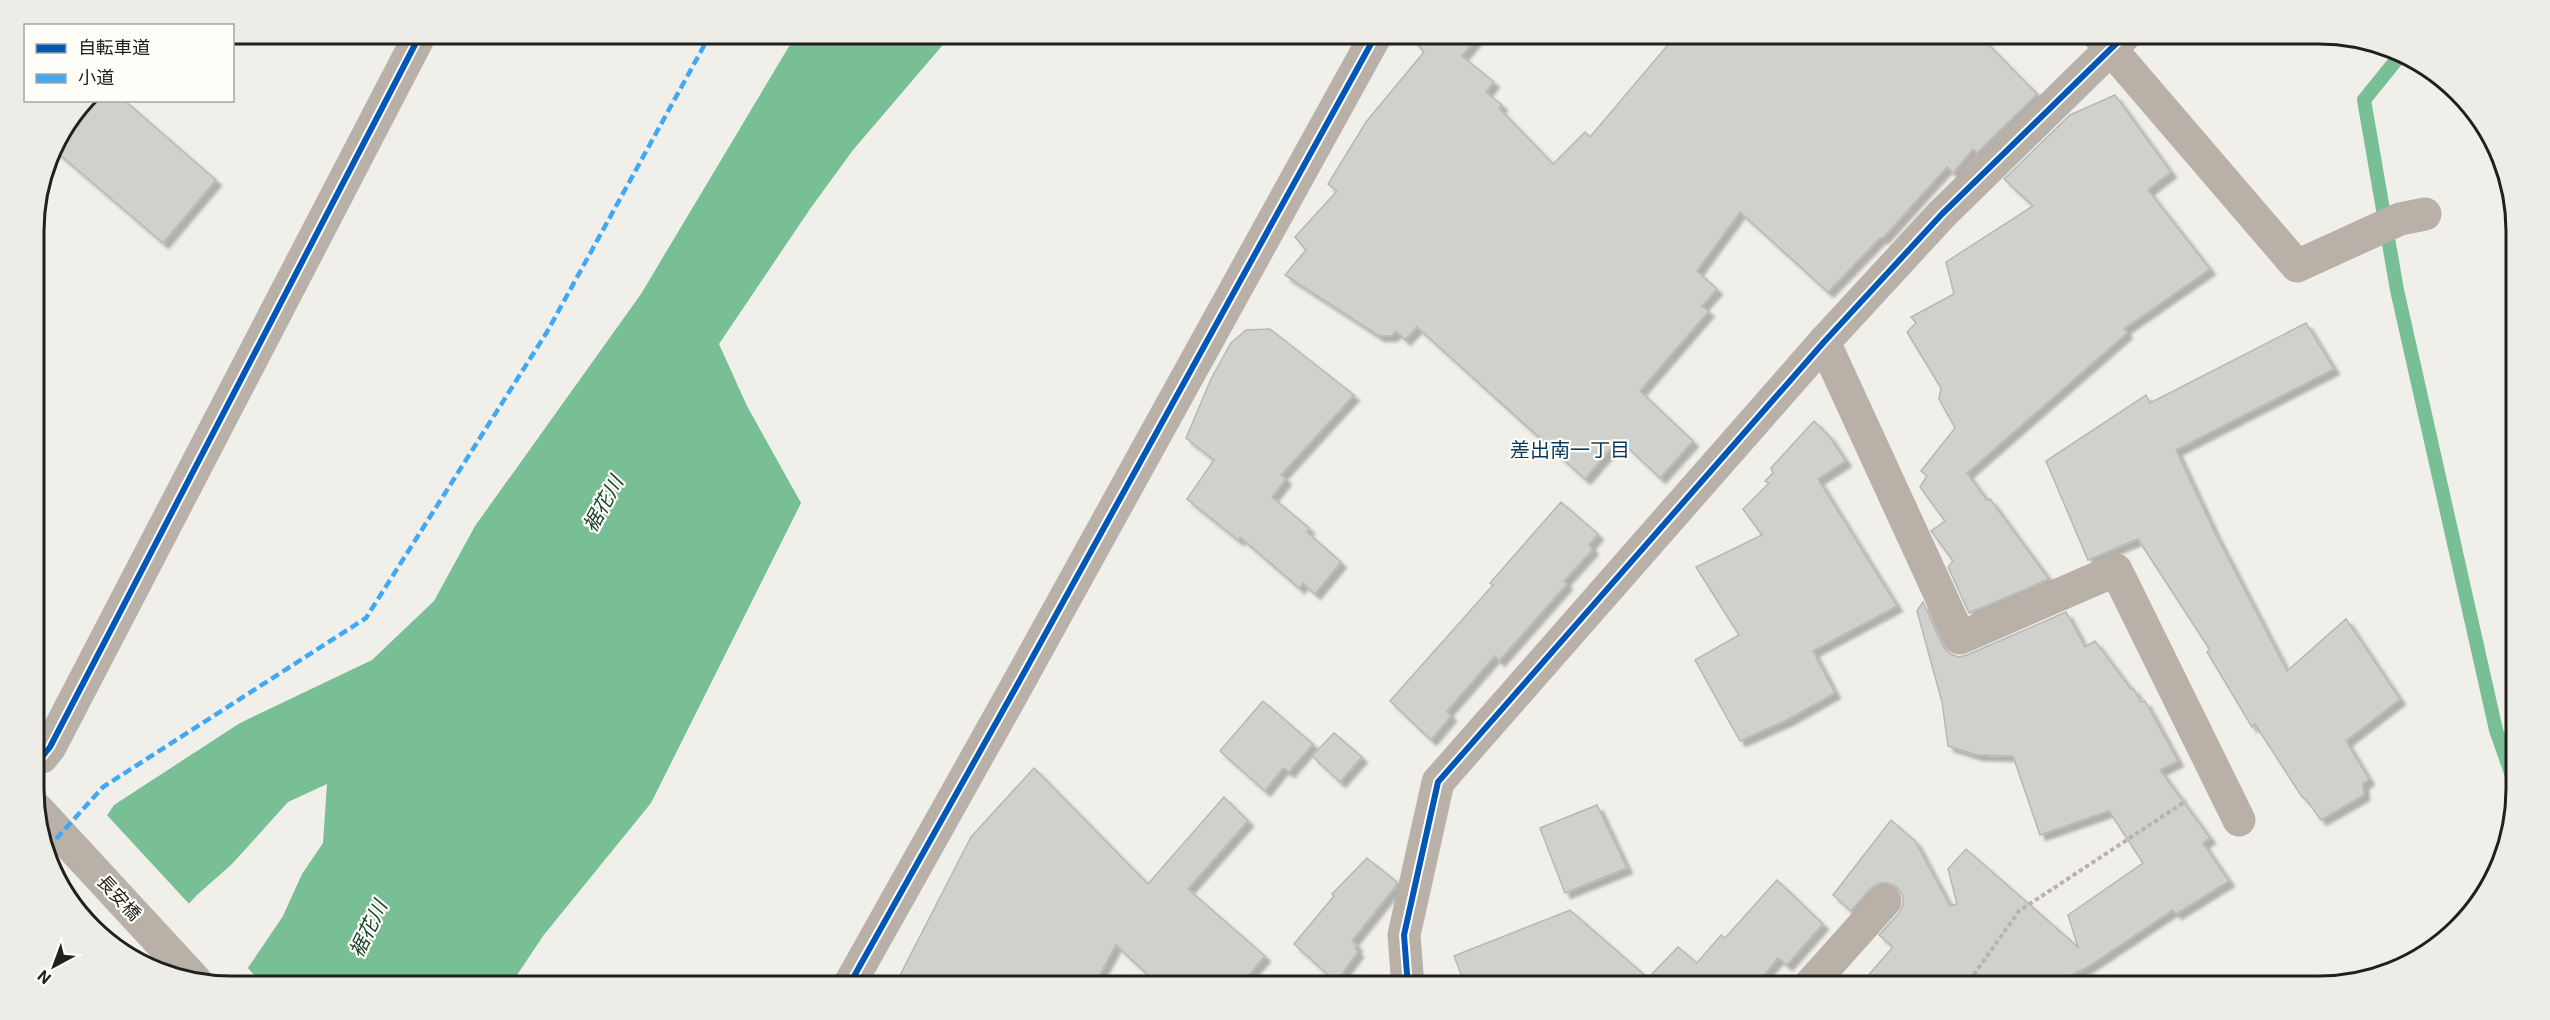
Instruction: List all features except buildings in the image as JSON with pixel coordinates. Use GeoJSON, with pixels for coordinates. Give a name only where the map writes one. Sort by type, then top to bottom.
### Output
{"type":"FeatureCollection","features":[{"type":"Feature","properties":{"kind":"street"},"geometry":{"type":"LineString","coordinates":[[44,754],[415,44]]}},
{"type":"Feature","properties":{"kind":"street"},"geometry":{"type":"LineString","coordinates":[[854,976],[1010,700],[1371,44]]}},
{"type":"Feature","properties":{"kind":"street"},"geometry":{"type":"LineString","coordinates":[[1407,976],[1404,935],[1438,782],[1824,342],[1942,214],[2106,44]]}},
{"type":"Feature","properties":{"kind":"street"},"geometry":{"type":"LineString","coordinates":[[2117,44],[2297,266],[2400,221]]}},
{"type":"Feature","properties":{"kind":"street"},"geometry":{"type":"LineString","coordinates":[[1824,342],[1960,638],[2116,570],[2239,820]]}},
{"type":"Feature","properties":{"kind":"street","name":"長安橋"},"geometry":{"type":"LineString","coordinates":[[46,820],[187,971]]}},
{"type":"Feature","properties":{"kind":"street"},"geometry":{"type":"LineString","coordinates":[[1818,976],[1885,901]]}},
{"type":"Feature","properties":{"kind":"path"},"geometry":{"type":"LineString","coordinates":[[1973,976],[2019,911],[2218,779]]}},
{"type":"Feature","properties":{"kind":"water","name":"裾花川"},"geometry":{"type":"Polygon","coordinates":[[[790,44],[944,44],[853,150],[810,209],[719,344],[747,406],[801,503],[651,803],[543,936],[516,976],[242,976],[283,916],[302,874],[323,843],[327,784],[288,802],[232,864],[197,895],[141,953],[107,930],[75,894],[66,877],[114,805],[240,723],[372,660],[434,601],[475,526],[641,294],[790,44]]]}},
{"type":"Feature","properties":{"kind":"pier"},"geometry":{"type":"Polygon","coordinates":[[[105,813],[191,906],[145,955],[126,945],[90,913],[75,894],[64,874],[105,813]]]}},
{"type":"Feature","properties":{"kind":"pier"},"geometry":{"type":"Polygon","coordinates":[[[246,966],[255,976],[239,976],[246,966]]]}},
{"type":"Feature","properties":{"kind":"waterway"},"geometry":{"type":"LineString","coordinates":[[2396,60],[2364,100],[2397,290],[2496,730],[2506,759]]}},
{"type":"Feature","properties":{"kind":"marked path"},"geometry":{"type":"LineString","coordinates":[[52,844],[103,787],[366,618],[547,332],[705,44]]}},
{"type":"Feature","properties":{"kind":"cycle path"},"geometry":{"type":"LineString","coordinates":[[44,754],[50,747],[415,44]]}},
{"type":"Feature","properties":{"kind":"cycle path"},"geometry":{"type":"LineString","coordinates":[[854,976],[1371,44]]}},
{"type":"Feature","properties":{"kind":"cycle path"},"geometry":{"type":"LineString","coordinates":[[1407,976],[1404,935],[1438,782],[1824,342],[1942,214],[2116,44]]}},
{"type":"Feature","properties":{"kind":"district","name":"差出南一丁目"},"geometry":{"type":"Point","coordinates":[1570,450]}}]}
